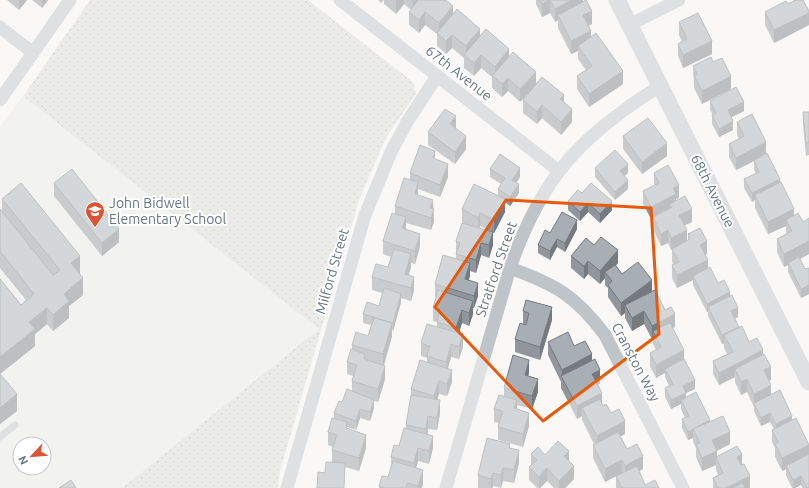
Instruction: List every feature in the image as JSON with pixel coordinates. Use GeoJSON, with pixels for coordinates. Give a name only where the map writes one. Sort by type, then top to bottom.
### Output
{"type":"FeatureCollection","features":[{"type":"Feature","properties":{"kind":"street"},"geometry":{"type":"LineString","coordinates":[[0,100],[70,0]]}},
{"type":"Feature","properties":{"kind":"street","name":"67th Avenue"},"geometry":{"type":"LineString","coordinates":[[340,0],[559,171]]}},
{"type":"Feature","properties":{"kind":"street","name":"68th Avenue"},"geometry":{"type":"LineString","coordinates":[[617,0],[809,382]]}},
{"type":"Feature","properties":{"kind":"street"},"geometry":{"type":"LineString","coordinates":[[629,24],[679,0]]}},
{"type":"Feature","properties":{"kind":"street"},"geometry":{"type":"LineString","coordinates":[[0,27],[33,53]]}},
{"type":"Feature","properties":{"kind":"street","name":"Milford Street"},"geometry":{"type":"LineString","coordinates":[[287,488],[365,215],[391,152],[407,122],[437,76]]}},
{"type":"Feature","properties":{"kind":"street","name":"Stratford Street"},"geometry":{"type":"LineString","coordinates":[[446,488],[510,268],[520,239],[536,206],[559,171],[601,127],[625,108],[660,86]]}},
{"type":"Feature","properties":{"kind":"street","name":"Cranston Way"},"geometry":{"type":"LineString","coordinates":[[510,268],[541,279],[561,290],[577,302],[591,316],[605,335],[683,488]]}},
{"type":"Feature","properties":{"kind":"lane"},"geometry":{"type":"LineString","coordinates":[[0,437],[15,425]]}},
{"type":"Feature","properties":{"kind":"highlighted area"},"geometry":{"type":"Polygon","coordinates":[[[506,200],[651,208],[659,334],[543,421],[435,307],[506,200]]]}},
{"type":"Feature","properties":{"kind":"shaded area"},"geometry":{"type":"Polygon","coordinates":[[[90,0],[308,0],[413,82],[416,94],[386,138],[359,200],[280,471],[278,488],[122,488],[319,329],[23,96],[90,0]]]}},
{"type":"Feature","properties":{"kind":"shaded area","name":"John Bidwell Elementary School"},"geometry":{"type":"Polygon","coordinates":[[[23,96],[320,329],[122,488],[0,488],[0,127],[23,96]]]}},
{"type":"Feature","properties":{"kind":"building"},"geometry":{"type":"Polygon","coordinates":[[[418,0],[446,0],[453,6],[439,23],[425,12],[419,20],[409,12],[418,0]]]}},
{"type":"Feature","properties":{"kind":"building"},"geometry":{"type":"Polygon","coordinates":[[[540,0],[550,0],[542,4],[540,0]]]}},
{"type":"Feature","properties":{"kind":"building"},"geometry":{"type":"Polygon","coordinates":[[[550,0],[572,0],[555,9],[550,0]]]}},
{"type":"Feature","properties":{"kind":"building"},"geometry":{"type":"Polygon","coordinates":[[[586,0],[592,11],[583,15],[591,31],[571,41],[558,15],[586,0]]]}},
{"type":"Feature","properties":{"kind":"building"},"geometry":{"type":"Polygon","coordinates":[[[795,0],[803,0],[809,13],[774,30],[765,12],[786,1],[788,4],[795,0]]]}},
{"type":"Feature","properties":{"kind":"building"},"geometry":{"type":"Polygon","coordinates":[[[457,9],[480,29],[466,46],[452,35],[446,41],[437,33],[457,9]]]}},
{"type":"Feature","properties":{"kind":"building"},"geometry":{"type":"Polygon","coordinates":[[[698,13],[712,41],[683,55],[678,44],[687,39],[679,22],[698,13]]]}},
{"type":"Feature","properties":{"kind":"building"},"geometry":{"type":"Polygon","coordinates":[[[486,29],[509,49],[495,67],[481,55],[474,63],[464,55],[486,29]]]}},
{"type":"Feature","properties":{"kind":"building"},"geometry":{"type":"Polygon","coordinates":[[[596,33],[623,71],[589,94],[577,76],[592,66],[578,46],[596,33]]]}},
{"type":"Feature","properties":{"kind":"building"},"geometry":{"type":"Polygon","coordinates":[[[513,52],[536,72],[520,89],[508,78],[502,84],[492,76],[513,52]]]}},
{"type":"Feature","properties":{"kind":"building"},"geometry":{"type":"Polygon","coordinates":[[[711,57],[713,62],[722,58],[731,76],[702,91],[694,75],[697,74],[693,66],[711,57]]]}},
{"type":"Feature","properties":{"kind":"building"},"geometry":{"type":"Polygon","coordinates":[[[542,77],[564,95],[560,99],[572,109],[561,122],[542,105],[537,112],[523,100],[542,77]]]}},
{"type":"Feature","properties":{"kind":"building"},"geometry":{"type":"Polygon","coordinates":[[[736,87],[744,102],[728,110],[733,121],[719,129],[712,115],[716,113],[710,101],[736,87]]]}},
{"type":"Feature","properties":{"kind":"building"},"geometry":{"type":"Polygon","coordinates":[[[445,109],[456,116],[450,124],[466,136],[455,152],[428,132],[445,109]]]}},
{"type":"Feature","properties":{"kind":"building"},"geometry":{"type":"Polygon","coordinates":[[[803,112],[809,112],[809,142],[806,143],[803,112]]]}},
{"type":"Feature","properties":{"kind":"building"},"geometry":{"type":"Polygon","coordinates":[[[752,114],[766,142],[736,158],[729,144],[744,136],[737,122],[752,114]]]}},
{"type":"Feature","properties":{"kind":"building"},"geometry":{"type":"Polygon","coordinates":[[[648,118],[667,143],[642,162],[623,136],[648,118]]]}},
{"type":"Feature","properties":{"kind":"building"},"geometry":{"type":"Polygon","coordinates":[[[420,145],[435,151],[433,158],[448,164],[440,185],[410,173],[420,145]]]}},
{"type":"Feature","properties":{"kind":"building"},"geometry":{"type":"Polygon","coordinates":[[[615,150],[628,164],[620,171],[628,180],[615,192],[595,168],[615,150]]]}},
{"type":"Feature","properties":{"kind":"building"},"geometry":{"type":"Polygon","coordinates":[[[767,153],[780,179],[752,193],[744,179],[759,172],[754,160],[767,153]]]}},
{"type":"Feature","properties":{"kind":"building"},"geometry":{"type":"Polygon","coordinates":[[[500,154],[520,168],[512,180],[519,184],[510,197],[498,189],[505,178],[490,169],[500,154]]]}},
{"type":"Feature","properties":{"kind":"building"},"geometry":{"type":"Polygon","coordinates":[[[668,165],[679,185],[673,188],[676,194],[651,207],[643,191],[659,183],[654,173],[668,165]]]}},
{"type":"Feature","properties":{"kind":"building"},"geometry":{"type":"Polygon","coordinates":[[[72,169],[119,229],[102,243],[54,183],[72,169]]]}},
{"type":"Feature","properties":{"kind":"building"},"geometry":{"type":"Polygon","coordinates":[[[404,178],[418,182],[415,194],[433,200],[430,208],[434,209],[431,218],[395,206],[404,178]]]}},
{"type":"Feature","properties":{"kind":"building"},"geometry":{"type":"Polygon","coordinates":[[[781,182],[794,209],[768,222],[755,195],[781,182]]]}},
{"type":"Feature","properties":{"kind":"building"},"geometry":{"type":"Polygon","coordinates":[[[21,183],[80,256],[71,263],[83,278],[64,294],[69,301],[53,315],[47,308],[29,322],[35,329],[0,357],[0,279],[21,305],[34,294],[0,251],[0,209],[53,275],[60,270],[2,199],[21,183]]]}},
{"type":"Feature","properties":{"kind":"building"},"geometry":{"type":"Polygon","coordinates":[[[591,183],[612,201],[600,214],[588,203],[580,212],[568,201],[578,190],[582,193],[591,183]]]}},
{"type":"Feature","properties":{"kind":"building"},"geometry":{"type":"Polygon","coordinates":[[[474,184],[505,199],[494,220],[480,213],[478,218],[462,209],[474,184]]]}},
{"type":"Feature","properties":{"kind":"building"},"geometry":{"type":"Polygon","coordinates":[[[685,196],[692,209],[679,215],[687,230],[671,238],[668,230],[661,234],[653,217],[672,207],[670,204],[685,196]]]}},
{"type":"Feature","properties":{"kind":"building"},"geometry":{"type":"Polygon","coordinates":[[[562,212],[577,220],[565,243],[557,239],[550,251],[538,245],[545,230],[550,233],[562,212]]]}},
{"type":"Feature","properties":{"kind":"building"},"geometry":{"type":"Polygon","coordinates":[[[392,213],[406,217],[402,228],[420,234],[415,251],[383,241],[392,213]]]}},
{"type":"Feature","properties":{"kind":"building"},"geometry":{"type":"Polygon","coordinates":[[[798,213],[803,222],[809,218],[809,241],[784,254],[777,239],[792,231],[786,220],[798,213]]]}},
{"type":"Feature","properties":{"kind":"building"},"geometry":{"type":"Polygon","coordinates":[[[462,223],[493,232],[489,245],[481,243],[476,260],[456,254],[460,243],[456,241],[462,223]]]}},
{"type":"Feature","properties":{"kind":"building"},"geometry":{"type":"Polygon","coordinates":[[[700,228],[707,241],[700,245],[708,260],[677,275],[672,265],[679,262],[672,249],[690,239],[688,234],[700,228]]]}},
{"type":"Feature","properties":{"kind":"building"},"geometry":{"type":"Polygon","coordinates":[[[601,237],[618,250],[600,271],[588,261],[584,266],[571,256],[586,238],[594,245],[601,237]]]}},
{"type":"Feature","properties":{"kind":"building"},"geometry":{"type":"Polygon","coordinates":[[[394,249],[411,254],[405,274],[414,277],[411,288],[372,277],[376,264],[388,267],[394,249]]]}},
{"type":"Feature","properties":{"kind":"building"},"geometry":{"type":"Polygon","coordinates":[[[443,255],[470,263],[465,279],[478,283],[474,296],[435,284],[443,255]]]}},
{"type":"Feature","properties":{"kind":"building"},"geometry":{"type":"Polygon","coordinates":[[[799,257],[805,269],[809,268],[809,285],[801,289],[788,263],[799,257]]]}},
{"type":"Feature","properties":{"kind":"building"},"geometry":{"type":"Polygon","coordinates":[[[638,262],[652,280],[621,303],[608,285],[612,281],[605,272],[615,265],[622,274],[638,262]]]}},
{"type":"Feature","properties":{"kind":"building"},"geometry":{"type":"Polygon","coordinates":[[[710,267],[718,283],[724,280],[730,292],[707,304],[693,276],[710,267]]]}},
{"type":"Feature","properties":{"kind":"building"},"geometry":{"type":"Polygon","coordinates":[[[384,288],[401,294],[393,323],[363,314],[367,302],[379,306],[384,288]]]}},
{"type":"Feature","properties":{"kind":"building"},"geometry":{"type":"Polygon","coordinates":[[[438,290],[473,301],[469,313],[462,310],[456,328],[437,322],[440,310],[433,308],[438,290]]]}},
{"type":"Feature","properties":{"kind":"building"},"geometry":{"type":"Polygon","coordinates":[[[655,290],[665,310],[671,307],[675,314],[652,326],[644,311],[632,318],[625,305],[655,290]]]}},
{"type":"Feature","properties":{"kind":"building"},"geometry":{"type":"Polygon","coordinates":[[[732,295],[738,308],[731,311],[739,327],[722,335],[708,307],[732,295]]]}},
{"type":"Feature","properties":{"kind":"building"},"geometry":{"type":"Polygon","coordinates":[[[526,300],[552,307],[540,347],[515,339],[520,323],[526,325],[529,313],[523,311],[526,300]]]}},
{"type":"Feature","properties":{"kind":"building"},"geometry":{"type":"Polygon","coordinates":[[[374,318],[392,323],[383,354],[352,345],[356,332],[368,336],[374,318]]]}},
{"type":"Feature","properties":{"kind":"building"},"geometry":{"type":"Polygon","coordinates":[[[670,323],[684,350],[656,365],[650,353],[661,347],[653,331],[670,323]]]}},
{"type":"Feature","properties":{"kind":"building"},"geometry":{"type":"Polygon","coordinates":[[[427,324],[463,334],[459,347],[451,344],[446,362],[427,356],[430,346],[421,343],[427,324]]]}},
{"type":"Feature","properties":{"kind":"building"},"geometry":{"type":"Polygon","coordinates":[[[742,326],[749,342],[757,338],[763,350],[719,373],[713,361],[733,352],[724,335],[742,326]]]}},
{"type":"Feature","properties":{"kind":"building"},"geometry":{"type":"Polygon","coordinates":[[[568,332],[574,346],[585,341],[592,354],[562,370],[548,342],[568,332]]]}},
{"type":"Feature","properties":{"kind":"building"},"geometry":{"type":"Polygon","coordinates":[[[351,349],[365,354],[364,359],[385,366],[378,389],[352,381],[357,365],[347,362],[351,349]]]}},
{"type":"Feature","properties":{"kind":"building"},"geometry":{"type":"Polygon","coordinates":[[[764,354],[771,367],[764,370],[771,385],[754,394],[747,379],[741,382],[735,369],[764,354]]]}},
{"type":"Feature","properties":{"kind":"building"},"geometry":{"type":"Polygon","coordinates":[[[513,355],[529,360],[525,375],[538,379],[532,396],[504,388],[513,355]]]}},
{"type":"Feature","properties":{"kind":"building"},"geometry":{"type":"Polygon","coordinates":[[[595,359],[600,370],[592,374],[602,393],[577,406],[561,376],[595,359]]]}},
{"type":"Feature","properties":{"kind":"building"},"geometry":{"type":"Polygon","coordinates":[[[684,359],[695,380],[683,386],[686,393],[671,400],[665,388],[673,384],[665,369],[684,359]]]}},
{"type":"Feature","properties":{"kind":"building"},"geometry":{"type":"Polygon","coordinates":[[[420,360],[452,370],[447,384],[439,381],[434,396],[411,389],[420,360]]]}},
{"type":"Feature","properties":{"kind":"building"},"geometry":{"type":"Polygon","coordinates":[[[0,374],[17,394],[0,408],[0,374]]]}},
{"type":"Feature","properties":{"kind":"building"},"geometry":{"type":"Polygon","coordinates":[[[347,389],[374,400],[370,412],[360,409],[356,421],[334,413],[339,401],[342,402],[347,389]]]}},
{"type":"Feature","properties":{"kind":"building"},"geometry":{"type":"Polygon","coordinates":[[[780,390],[792,416],[776,424],[770,413],[761,418],[754,403],[780,390]]]}},
{"type":"Feature","properties":{"kind":"building"},"geometry":{"type":"Polygon","coordinates":[[[696,392],[710,420],[688,432],[682,419],[689,416],[681,400],[696,392]]]}},
{"type":"Feature","properties":{"kind":"building"},"geometry":{"type":"Polygon","coordinates":[[[411,395],[440,400],[437,418],[428,416],[426,429],[406,425],[411,395]]]}},
{"type":"Feature","properties":{"kind":"building"},"geometry":{"type":"Polygon","coordinates":[[[499,395],[517,400],[514,408],[529,413],[523,434],[498,427],[503,411],[494,409],[499,395]]]}},
{"type":"Feature","properties":{"kind":"building"},"geometry":{"type":"Polygon","coordinates":[[[600,399],[603,406],[606,404],[611,413],[619,409],[625,421],[597,436],[582,408],[600,399]]]}},
{"type":"Feature","properties":{"kind":"building"},"geometry":{"type":"Polygon","coordinates":[[[723,416],[730,432],[712,440],[717,451],[702,458],[696,444],[700,443],[693,429],[723,416]]]}},
{"type":"Feature","properties":{"kind":"building"},"geometry":{"type":"Polygon","coordinates":[[[332,418],[347,422],[346,428],[366,435],[359,458],[332,450],[337,435],[328,432],[332,418]]]}},
{"type":"Feature","properties":{"kind":"building"},"geometry":{"type":"Polygon","coordinates":[[[796,418],[809,445],[782,458],[775,444],[778,442],[772,430],[796,418]]]}},
{"type":"Feature","properties":{"kind":"building"},"geometry":{"type":"Polygon","coordinates":[[[404,428],[433,436],[429,451],[418,448],[414,463],[391,457],[394,445],[399,446],[404,428]]]}},
{"type":"Feature","properties":{"kind":"building"},"geometry":{"type":"Polygon","coordinates":[[[618,432],[627,449],[637,444],[643,456],[625,466],[622,460],[605,469],[593,445],[618,432]]]}},
{"type":"Feature","properties":{"kind":"building"},"geometry":{"type":"Polygon","coordinates":[[[487,438],[510,444],[509,448],[519,450],[514,470],[503,468],[501,475],[493,473],[491,479],[478,475],[487,438]]]}},
{"type":"Feature","properties":{"kind":"building"},"geometry":{"type":"Polygon","coordinates":[[[558,441],[569,451],[564,456],[574,466],[559,481],[547,468],[539,477],[529,467],[537,460],[531,454],[538,447],[545,455],[558,441]]]}},
{"type":"Feature","properties":{"kind":"building"},"geometry":{"type":"Polygon","coordinates":[[[737,446],[742,454],[737,457],[741,465],[744,464],[750,476],[726,488],[718,488],[713,478],[723,473],[716,457],[737,446]]]}},
{"type":"Feature","properties":{"kind":"building"},"geometry":{"type":"Polygon","coordinates":[[[809,454],[809,487],[807,488],[801,476],[793,480],[786,466],[809,454]]]}},
{"type":"Feature","properties":{"kind":"building"},"geometry":{"type":"Polygon","coordinates":[[[393,461],[423,470],[418,486],[407,483],[406,488],[384,488],[379,486],[382,476],[388,477],[393,461]]]}},
{"type":"Feature","properties":{"kind":"building"},"geometry":{"type":"Polygon","coordinates":[[[326,462],[345,463],[344,488],[317,488],[318,472],[325,473],[326,462]]]}},
{"type":"Feature","properties":{"kind":"building"},"geometry":{"type":"Polygon","coordinates":[[[637,466],[645,485],[655,480],[659,488],[622,488],[616,476],[637,466]]]}},
{"type":"Feature","properties":{"kind":"building"},"geometry":{"type":"Polygon","coordinates":[[[71,480],[76,488],[59,488],[71,480]]]}},
{"type":"Feature","properties":{"kind":"building"},"geometry":{"type":"Polygon","coordinates":[[[743,483],[745,488],[732,488],[743,483]]]}},
{"type":"Feature","properties":{"kind":"place","name":"John Bidwell Elementary School"},"geometry":{"type":"Point","coordinates":[95,228]}}]}
